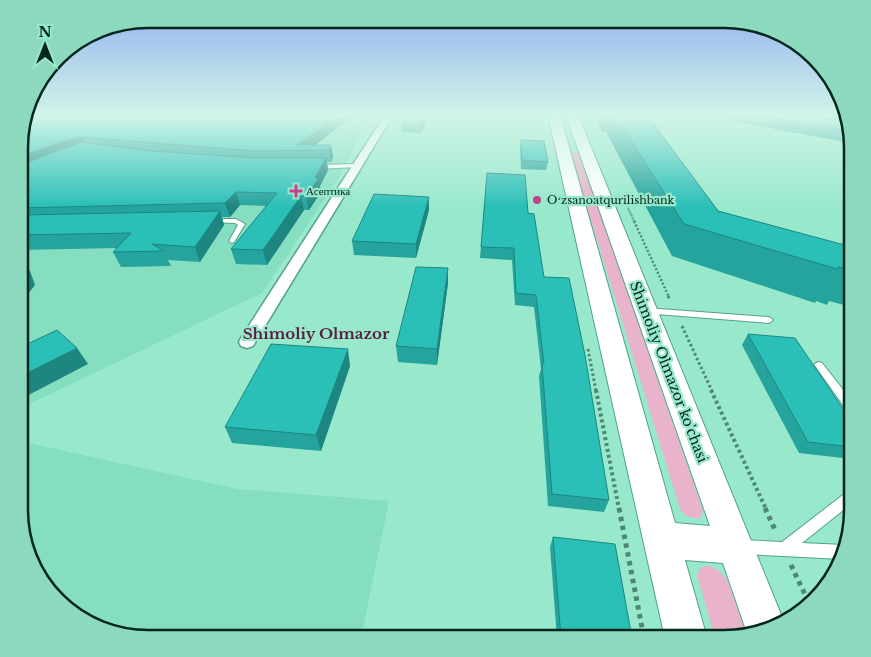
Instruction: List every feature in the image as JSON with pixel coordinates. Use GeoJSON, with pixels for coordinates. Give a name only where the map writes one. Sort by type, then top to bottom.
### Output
{"type":"FeatureCollection","features":[{"type":"Feature","properties":{"kind":"main road","name":"Shimoliy Olmazor ko'chasi"},"geometry":{"type":"LineString","coordinates":[[573,147],[646,311],[764,622]]}},
{"type":"Feature","properties":{"kind":"main road","name":"Shimoliy Olmazor ko'chasi"},"geometry":{"type":"LineString","coordinates":[[573,147],[661,540],[684,630]]}},
{"type":"Feature","properties":{"kind":"main road"},"geometry":{"type":"LineString","coordinates":[[661,540],[735,546]]}},
{"type":"Feature","properties":{"kind":"street"},"geometry":{"type":"LineString","coordinates":[[247,342],[369,146]]}},
{"type":"Feature","properties":{"kind":"lane"},"geometry":{"type":"LineString","coordinates":[[311,167],[356,166]]}},
{"type":"Feature","properties":{"kind":"lane"},"geometry":{"type":"LineString","coordinates":[[207,221],[236,221],[242,224],[232,241]]}},
{"type":"Feature","properties":{"kind":"lane"},"geometry":{"type":"LineString","coordinates":[[646,311],[768,320]]}},
{"type":"Feature","properties":{"kind":"lane"},"geometry":{"type":"LineString","coordinates":[[819,365],[843,398]]}},
{"type":"Feature","properties":{"kind":"lane"},"geometry":{"type":"LineString","coordinates":[[784,548],[843,502]]}},
{"type":"Feature","properties":{"kind":"lane"},"geometry":{"type":"LineString","coordinates":[[735,546],[836,551]]}},
{"type":"Feature","properties":{"kind":"path"},"geometry":{"type":"LineString","coordinates":[[627,205],[673,305]]}},
{"type":"Feature","properties":{"kind":"path"},"geometry":{"type":"LineString","coordinates":[[681,323],[806,596]]}},
{"type":"Feature","properties":{"kind":"path"},"geometry":{"type":"LineString","coordinates":[[588,348],[642,630]]}},
{"type":"Feature","properties":{"kind":"shaded area"},"geometry":{"type":"Polygon","coordinates":[[[28,146],[355,146],[342,173],[262,293],[28,405],[28,146]]]}},
{"type":"Feature","properties":{"kind":"shaded area"},"geometry":{"type":"Polygon","coordinates":[[[570,152],[579,152],[703,511],[698,519],[686,516],[680,509],[570,152]]]}},
{"type":"Feature","properties":{"kind":"shaded area"},"geometry":{"type":"Polygon","coordinates":[[[28,443],[238,489],[389,501],[363,629],[132,628],[102,620],[81,609],[57,588],[40,562],[30,533],[28,517],[28,443]]]}},
{"type":"Feature","properties":{"kind":"shaded area"},"geometry":{"type":"Polygon","coordinates":[[[708,565],[718,570],[727,579],[744,627],[713,630],[697,575],[700,568],[708,565]]]}},
{"type":"Feature","properties":{"kind":"building"},"geometry":{"type":"Polygon","coordinates":[[[28,146],[50,146],[28,154],[28,146]]]}},
{"type":"Feature","properties":{"kind":"building"},"geometry":{"type":"Polygon","coordinates":[[[71,146],[109,146],[151,151],[255,158],[326,158],[315,178],[319,178],[306,197],[301,196],[263,250],[231,249],[277,193],[236,192],[225,203],[28,208],[28,162],[71,146]]]}},
{"type":"Feature","properties":{"kind":"building"},"geometry":{"type":"Polygon","coordinates":[[[189,146],[331,146],[329,150],[255,151],[189,146]]]}},
{"type":"Feature","properties":{"kind":"building"},"geometry":{"type":"Polygon","coordinates":[[[521,146],[545,146],[548,162],[522,160],[521,146]]]}},
{"type":"Feature","properties":{"kind":"building"},"geometry":{"type":"Polygon","coordinates":[[[634,146],[670,146],[718,211],[844,245],[844,268],[838,267],[837,269],[684,224],[634,146]]]}},
{"type":"Feature","properties":{"kind":"building"},"geometry":{"type":"Polygon","coordinates":[[[487,173],[525,175],[528,213],[534,214],[544,277],[569,278],[585,355],[609,500],[552,494],[542,364],[544,364],[536,295],[516,293],[514,248],[481,247],[487,173]]]}},
{"type":"Feature","properties":{"kind":"building"},"geometry":{"type":"Polygon","coordinates":[[[374,194],[429,197],[416,244],[352,241],[374,194]]]}},
{"type":"Feature","properties":{"kind":"building"},"geometry":{"type":"Polygon","coordinates":[[[220,211],[195,247],[152,244],[164,251],[113,252],[131,233],[28,235],[28,215],[220,211]]]}},
{"type":"Feature","properties":{"kind":"building"},"geometry":{"type":"Polygon","coordinates":[[[416,267],[448,268],[437,349],[396,346],[416,267]]]}},
{"type":"Feature","properties":{"kind":"building"},"geometry":{"type":"Polygon","coordinates":[[[57,330],[77,348],[28,372],[28,344],[57,330]]]}},
{"type":"Feature","properties":{"kind":"building"},"geometry":{"type":"Polygon","coordinates":[[[748,334],[795,338],[843,409],[843,446],[808,442],[748,334]]]}},
{"type":"Feature","properties":{"kind":"building"},"geometry":{"type":"Polygon","coordinates":[[[271,344],[348,349],[316,435],[225,427],[271,344]]]}},
{"type":"Feature","properties":{"kind":"building"},"geometry":{"type":"Polygon","coordinates":[[[553,537],[615,544],[631,630],[560,630],[553,537]]]}},
{"type":"Feature","properties":{"kind":"place","name":"Асептика"},"geometry":{"type":"Point","coordinates":[296,191]}},
{"type":"Feature","properties":{"kind":"place","name":"Oʻzsanoatqurilishbank"},"geometry":{"type":"Point","coordinates":[537,200]}},
{"type":"Feature","properties":{"kind":"district","name":"Shimoliy Olmazor"},"geometry":{"type":"Point","coordinates":[316,333]}}]}
